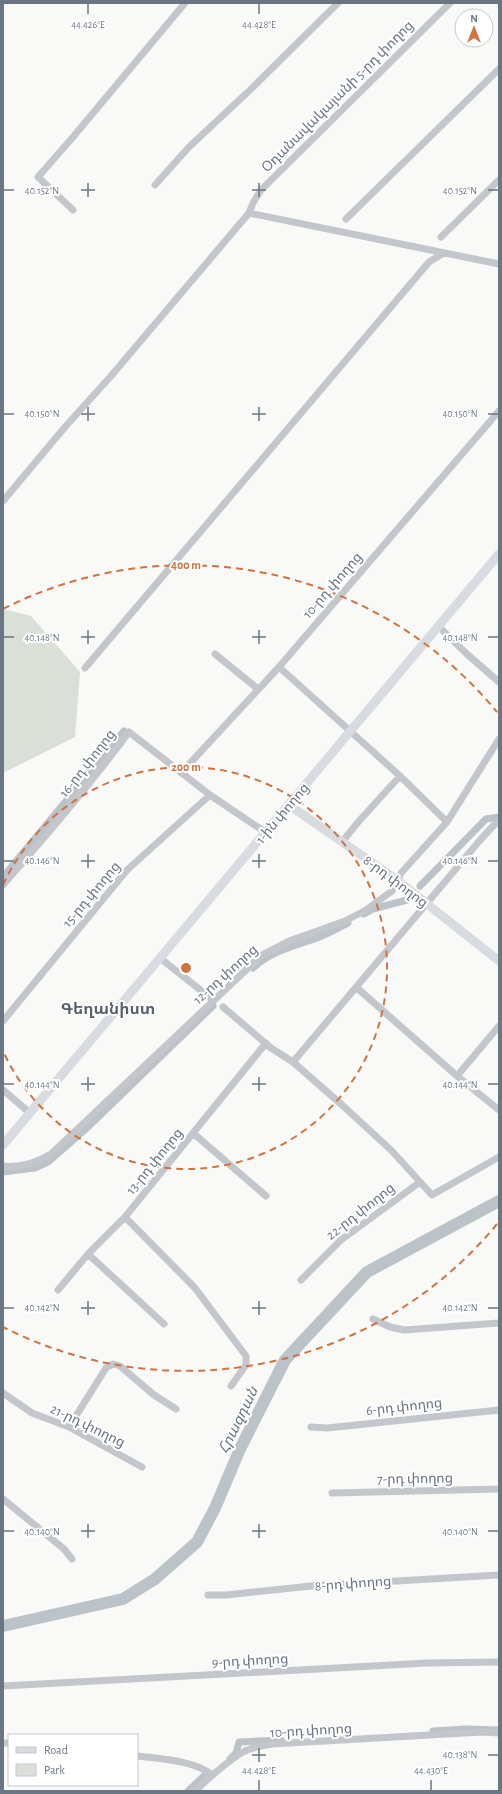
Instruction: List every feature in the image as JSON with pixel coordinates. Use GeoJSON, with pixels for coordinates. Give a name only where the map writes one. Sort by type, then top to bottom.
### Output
{"type":"FeatureCollection","features":[{"type":"Feature","properties":{"kind":"main road","name":"1-ին փողոց"},"geometry":{"type":"LineString","coordinates":[[3,1145],[499,554]]}},
{"type":"Feature","properties":{"kind":"main road","name":"8-րդ փողոց"},"geometry":{"type":"LineString","coordinates":[[289,804],[397,880],[499,961]]}},
{"type":"Feature","properties":{"kind":"street"},"geometry":{"type":"LineString","coordinates":[[74,210],[38,177],[185,3]]}},
{"type":"Feature","properties":{"kind":"street"},"geometry":{"type":"LineString","coordinates":[[155,185],[189,147],[250,90],[338,3]]}},
{"type":"Feature","properties":{"kind":"street","name":"Օդանավակայանի 5-րդ փողոց"},"geometry":{"type":"LineString","coordinates":[[3,501],[65,427],[111,376],[249,212],[261,190],[450,3]]}},
{"type":"Feature","properties":{"kind":"street"},"geometry":{"type":"LineString","coordinates":[[346,219],[499,69]]}},
{"type":"Feature","properties":{"kind":"street"},"geometry":{"type":"LineString","coordinates":[[441,237],[499,180]]}},
{"type":"Feature","properties":{"kind":"street"},"geometry":{"type":"LineString","coordinates":[[249,212],[442,254],[499,264]]}},
{"type":"Feature","properties":{"kind":"street"},"geometry":{"type":"LineString","coordinates":[[85,668],[429,262],[442,254]]}},
{"type":"Feature","properties":{"kind":"street","name":"10-րդ փողոց"},"geometry":{"type":"LineString","coordinates":[[181,773],[279,666],[499,411]]}},
{"type":"Feature","properties":{"kind":"street"},"geometry":{"type":"LineString","coordinates":[[438,626],[499,682]]}},
{"type":"Feature","properties":{"kind":"street"},"geometry":{"type":"LineString","coordinates":[[215,654],[258,689]]}},
{"type":"Feature","properties":{"kind":"street"},"geometry":{"type":"LineString","coordinates":[[279,666],[400,776],[447,822]]}},
{"type":"Feature","properties":{"kind":"street","name":"16-րդ փողոց"},"geometry":{"type":"LineString","coordinates":[[3,885],[71,806],[129,732],[210,795],[265,832]]}},
{"type":"Feature","properties":{"kind":"street","name":"12-րդ փողոց"},"geometry":{"type":"LineString","coordinates":[[3,1166],[24,1165],[39,1161],[51,1154],[262,955],[290,941],[345,921],[366,910],[392,891],[401,873],[447,822],[499,739]]}},
{"type":"Feature","properties":{"kind":"street"},"geometry":{"type":"LineString","coordinates":[[342,842],[359,820],[400,776]]}},
{"type":"Feature","properties":{"kind":"street","name":"15-րդ փողոց"},"geometry":{"type":"LineString","coordinates":[[3,1021],[127,870],[210,795]]}},
{"type":"Feature","properties":{"kind":"street"},"geometry":{"type":"LineString","coordinates":[[293,1062],[494,825],[499,822]]}},
{"type":"Feature","properties":{"kind":"street"},"geometry":{"type":"LineString","coordinates":[[160,958],[213,1000]]}},
{"type":"Feature","properties":{"kind":"street"},"geometry":{"type":"LineString","coordinates":[[356,986],[457,1076],[499,1110]]}},
{"type":"Feature","properties":{"kind":"street"},"geometry":{"type":"LineString","coordinates":[[223,1007],[266,1043],[293,1062],[391,1150],[432,1194],[499,1157]]}},
{"type":"Feature","properties":{"kind":"street"},"geometry":{"type":"LineString","coordinates":[[457,1076],[499,1026]]}},
{"type":"Feature","properties":{"kind":"street","name":"13-րդ փողոց"},"geometry":{"type":"LineString","coordinates":[[58,1290],[88,1254],[125,1217],[266,1043]]}},
{"type":"Feature","properties":{"kind":"street"},"geometry":{"type":"LineString","coordinates":[[3,1090],[30,1113]]}},
{"type":"Feature","properties":{"kind":"street"},"geometry":{"type":"LineString","coordinates":[[194,1133],[266,1196]]}},
{"type":"Feature","properties":{"kind":"street","name":"22-րդ փողոց"},"geometry":{"type":"LineString","coordinates":[[301,1280],[341,1240],[420,1182]]}},
{"type":"Feature","properties":{"kind":"street"},"geometry":{"type":"LineString","coordinates":[[125,1217],[196,1288],[246,1356],[246,1365],[231,1386]]}},
{"type":"Feature","properties":{"kind":"street"},"geometry":{"type":"LineString","coordinates":[[88,1254],[164,1324]]}},
{"type":"Feature","properties":{"kind":"street"},"geometry":{"type":"LineString","coordinates":[[373,1319],[390,1327],[404,1330],[499,1324]]}},
{"type":"Feature","properties":{"kind":"street"},"geometry":{"type":"LineString","coordinates":[[69,1426],[106,1368],[113,1364],[120,1366],[154,1395],[176,1409]]}},
{"type":"Feature","properties":{"kind":"street","name":"21-րդ փողոց"},"geometry":{"type":"LineString","coordinates":[[3,1393],[32,1413],[69,1426],[142,1467]]}},
{"type":"Feature","properties":{"kind":"street","name":"6-րդ փողոց"},"geometry":{"type":"LineString","coordinates":[[311,1427],[327,1428],[499,1410]]}},
{"type":"Feature","properties":{"kind":"street","name":"7-րդ փողոց"},"geometry":{"type":"LineString","coordinates":[[332,1493],[499,1489]]}},
{"type":"Feature","properties":{"kind":"street"},"geometry":{"type":"LineString","coordinates":[[3,1500],[64,1549],[72,1558]]}},
{"type":"Feature","properties":{"kind":"street","name":"8-րդ փողոց"},"geometry":{"type":"LineString","coordinates":[[208,1595],[226,1595],[319,1586],[499,1575]]}},
{"type":"Feature","properties":{"kind":"street","name":"9-րդ փողոց"},"geometry":{"type":"LineString","coordinates":[[3,1686],[427,1663],[499,1662]]}},
{"type":"Feature","properties":{"kind":"street","name":"10-րդ փողոց"},"geometry":{"type":"LineString","coordinates":[[195,1791],[212,1775],[244,1752],[256,1747],[272,1744],[482,1732],[499,1733]]}},
{"type":"Feature","properties":{"kind":"street"},"geometry":{"type":"LineString","coordinates":[[138,1756],[183,1763],[205,1769],[212,1775]]}},
{"type":"Feature","properties":{"kind":"green space"},"geometry":{"type":"Polygon","coordinates":[[[3,609],[31,616],[80,672],[75,737],[3,773],[3,609]]]}},
{"type":"Feature","properties":{"kind":"waterway"},"geometry":{"type":"LineString","coordinates":[[3,877],[124,731]]}},
{"type":"Feature","properties":{"kind":"waterway"},"geometry":{"type":"LineString","coordinates":[[420,886],[486,819],[499,817]]}},
{"type":"Feature","properties":{"kind":"waterway"},"geometry":{"type":"LineString","coordinates":[[364,914],[373,909],[407,900]]}},
{"type":"Feature","properties":{"kind":"waterway"},"geometry":{"type":"LineString","coordinates":[[253,968],[275,953],[329,933],[348,923]]}},
{"type":"Feature","properties":{"kind":"waterway"},"geometry":{"type":"LineString","coordinates":[[3,1172],[35,1168],[48,1162],[88,1127],[213,1006]]}},
{"type":"Feature","properties":{"kind":"waterway","name":"Հրազդան"},"geometry":{"type":"LineString","coordinates":[[3,1626],[123,1599],[155,1579],[197,1542],[215,1508],[240,1449],[285,1360],[367,1272],[499,1201]]}},
{"type":"Feature","properties":{"kind":"waterway"},"geometry":{"type":"LineString","coordinates":[[433,1731],[465,1729],[499,1730]]}},
{"type":"Feature","properties":{"kind":"waterway"},"geometry":{"type":"LineString","coordinates":[[230,1759],[236,1753],[239,1742],[281,1740]]}},
{"type":"Feature","properties":{"kind":"waterway"},"geometry":{"type":"LineString","coordinates":[[188,1791],[205,1775]]}},
{"type":"Feature","properties":{"kind":"district","name":"Գեղանիստ"},"geometry":{"type":"Point","coordinates":[108,1008]}}]}
